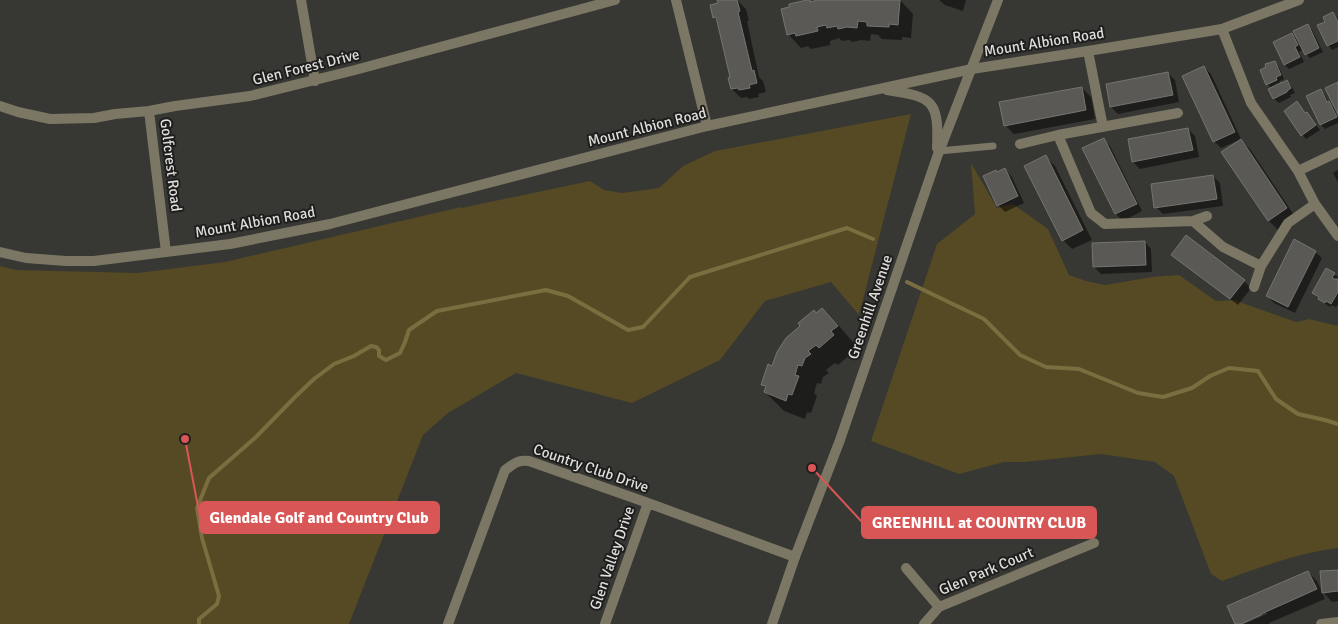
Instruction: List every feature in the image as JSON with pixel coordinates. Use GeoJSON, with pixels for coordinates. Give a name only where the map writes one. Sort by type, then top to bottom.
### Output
{"type":"FeatureCollection","features":[{"type":"Feature","properties":{"kind":"street"},"geometry":{"type":"LineString","coordinates":[[301,0],[315,81]]}},
{"type":"Feature","properties":{"kind":"street","name":"Glen Forest Drive"},"geometry":{"type":"LineString","coordinates":[[0,106],[50,119],[94,118],[116,114],[149,112],[175,106],[250,96],[315,81],[614,0]]}},
{"type":"Feature","properties":{"kind":"street"},"geometry":{"type":"LineString","coordinates":[[676,0],[707,126]]}},
{"type":"Feature","properties":{"kind":"street","name":"Greenhill Avenue"},"geometry":{"type":"LineString","coordinates":[[772,624],[840,440],[938,154],[998,0]]}},
{"type":"Feature","properties":{"kind":"street","name":"Mount Albion Road"},"geometry":{"type":"LineString","coordinates":[[0,252],[26,258],[94,261],[230,244],[330,224],[707,126],[972,69],[1222,29],[1299,0]]}},
{"type":"Feature","properties":{"kind":"street"},"geometry":{"type":"LineString","coordinates":[[1222,29],[1251,103],[1298,172],[1315,204],[1338,236]]}},
{"type":"Feature","properties":{"kind":"street"},"geometry":{"type":"LineString","coordinates":[[1088,51],[1103,127]]}},
{"type":"Feature","properties":{"kind":"street"},"geometry":{"type":"LineString","coordinates":[[881,90],[912,94],[923,97],[929,102],[936,112],[938,154]]}},
{"type":"Feature","properties":{"kind":"street","name":"Golfcrest Road"},"geometry":{"type":"LineString","coordinates":[[149,112],[166,252]]}},
{"type":"Feature","properties":{"kind":"street"},"geometry":{"type":"LineString","coordinates":[[1020,144],[1058,135],[1178,113]]}},
{"type":"Feature","properties":{"kind":"street"},"geometry":{"type":"LineString","coordinates":[[1058,135],[1091,213],[1105,224],[1193,221],[1207,216]]}},
{"type":"Feature","properties":{"kind":"street"},"geometry":{"type":"LineString","coordinates":[[1298,172],[1338,152]]}},
{"type":"Feature","properties":{"kind":"street"},"geometry":{"type":"LineString","coordinates":[[1254,287],[1261,266],[1288,223],[1315,204]]}},
{"type":"Feature","properties":{"kind":"street"},"geometry":{"type":"LineString","coordinates":[[1193,221],[1223,247],[1261,266]]}},
{"type":"Feature","properties":{"kind":"street","name":"Country Club Drive"},"geometry":{"type":"LineString","coordinates":[[448,624],[502,477],[505,470],[515,462],[529,461],[795,558]]}},
{"type":"Feature","properties":{"kind":"street","name":"Glen Valley Drive"},"geometry":{"type":"LineString","coordinates":[[605,624],[648,503]]}},
{"type":"Feature","properties":{"kind":"street","name":"Glen Park Court"},"geometry":{"type":"LineString","coordinates":[[924,624],[939,607],[1094,543]]}},
{"type":"Feature","properties":{"kind":"street"},"geometry":{"type":"LineString","coordinates":[[906,568],[939,607]]}},
{"type":"Feature","properties":{"kind":"street"},"geometry":{"type":"LineString","coordinates":[[1320,624],[1338,622]]}},
{"type":"Feature","properties":{"kind":"lane"},"geometry":{"type":"LineString","coordinates":[[938,154],[993,146]]}},
{"type":"Feature","properties":{"kind":"shaded area"},"geometry":{"type":"Polygon","coordinates":[[[911,114],[859,315],[831,282],[765,301],[720,360],[632,403],[516,373],[448,413],[423,435],[349,624],[0,624],[0,266],[16,270],[138,273],[225,262],[461,207],[590,181],[604,190],[622,193],[659,188],[683,166],[715,151],[911,114]]]}},
{"type":"Feature","properties":{"kind":"shaded area"},"geometry":{"type":"Polygon","coordinates":[[[971,163],[997,208],[1013,204],[1048,229],[1069,275],[1105,285],[1152,277],[1179,275],[1216,301],[1234,300],[1296,322],[1309,319],[1338,326],[1338,548],[1294,557],[1222,581],[1211,574],[1174,476],[1155,462],[1101,454],[1024,462],[1004,462],[959,474],[871,441],[937,244],[975,214],[971,163]]]}},
{"type":"Feature","properties":{"kind":"building"},"geometry":{"type":"Polygon","coordinates":[[[717,0],[737,0],[740,11],[738,12],[752,71],[754,70],[757,83],[749,85],[750,88],[731,89],[716,17],[713,18],[710,5],[718,3],[717,0]]]}},
{"type":"Feature","properties":{"kind":"building"},"geometry":{"type":"Polygon","coordinates":[[[810,0],[810,2],[818,0],[900,0],[898,25],[889,24],[889,27],[867,26],[867,22],[858,21],[857,28],[847,27],[838,29],[837,26],[827,28],[826,25],[817,27],[818,31],[796,36],[795,33],[787,35],[781,9],[789,7],[789,4],[810,0]]]}},
{"type":"Feature","properties":{"kind":"building"},"geometry":{"type":"Polygon","coordinates":[[[1333,12],[1338,22],[1338,41],[1327,46],[1317,25],[1325,22],[1323,17],[1333,12]]]}},
{"type":"Feature","properties":{"kind":"building"},"geometry":{"type":"Polygon","coordinates":[[[1308,24],[1319,48],[1305,55],[1293,31],[1308,24]]]}},
{"type":"Feature","properties":{"kind":"building"},"geometry":{"type":"Polygon","coordinates":[[[1292,33],[1298,45],[1295,47],[1300,57],[1284,65],[1273,42],[1292,33]]]}},
{"type":"Feature","properties":{"kind":"building"},"geometry":{"type":"Polygon","coordinates":[[[1275,61],[1281,75],[1276,77],[1277,80],[1266,85],[1260,70],[1266,67],[1265,64],[1275,61]]]}},
{"type":"Feature","properties":{"kind":"building"},"geometry":{"type":"Polygon","coordinates":[[[1204,66],[1235,132],[1213,142],[1182,76],[1204,66]]]}},
{"type":"Feature","properties":{"kind":"building"},"geometry":{"type":"Polygon","coordinates":[[[1168,72],[1173,95],[1110,107],[1106,84],[1168,72]]]}},
{"type":"Feature","properties":{"kind":"building"},"geometry":{"type":"Polygon","coordinates":[[[1287,80],[1291,88],[1273,99],[1268,89],[1287,80]]]}},
{"type":"Feature","properties":{"kind":"building"},"geometry":{"type":"Polygon","coordinates":[[[1338,82],[1338,115],[1325,88],[1338,82]]]}},
{"type":"Feature","properties":{"kind":"building"},"geometry":{"type":"Polygon","coordinates":[[[1082,87],[1086,110],[1004,126],[999,102],[1082,87]]]}},
{"type":"Feature","properties":{"kind":"building"},"geometry":{"type":"Polygon","coordinates":[[[1321,89],[1337,117],[1320,125],[1306,96],[1321,89]]]}},
{"type":"Feature","properties":{"kind":"building"},"geometry":{"type":"Polygon","coordinates":[[[1297,101],[1316,125],[1301,136],[1284,111],[1297,101]]]}},
{"type":"Feature","properties":{"kind":"building"},"geometry":{"type":"Polygon","coordinates":[[[1188,128],[1193,150],[1132,162],[1128,139],[1188,128]]]}},
{"type":"Feature","properties":{"kind":"building"},"geometry":{"type":"Polygon","coordinates":[[[1104,138],[1137,204],[1115,214],[1082,148],[1104,138]]]}},
{"type":"Feature","properties":{"kind":"building"},"geometry":{"type":"Polygon","coordinates":[[[1241,139],[1287,208],[1268,221],[1221,152],[1241,139]]]}},
{"type":"Feature","properties":{"kind":"building"},"geometry":{"type":"Polygon","coordinates":[[[1046,155],[1083,230],[1062,241],[1024,166],[1046,155]]]}},
{"type":"Feature","properties":{"kind":"building"},"geometry":{"type":"Polygon","coordinates":[[[1005,168],[1018,196],[997,206],[983,176],[1005,168]]]}},
{"type":"Feature","properties":{"kind":"building"},"geometry":{"type":"Polygon","coordinates":[[[1213,175],[1217,199],[1154,208],[1151,184],[1213,175]]]}},
{"type":"Feature","properties":{"kind":"building"},"geometry":{"type":"Polygon","coordinates":[[[1186,235],[1245,280],[1230,299],[1171,255],[1186,235]]]}},
{"type":"Feature","properties":{"kind":"building"},"geometry":{"type":"Polygon","coordinates":[[[1294,239],[1316,251],[1288,307],[1266,296],[1294,239]]]}},
{"type":"Feature","properties":{"kind":"building"},"geometry":{"type":"Polygon","coordinates":[[[1145,241],[1146,265],[1093,267],[1092,243],[1145,241]]]}},
{"type":"Feature","properties":{"kind":"building"},"geometry":{"type":"Polygon","coordinates":[[[1326,268],[1335,273],[1332,278],[1338,279],[1338,292],[1331,304],[1318,299],[1319,297],[1312,293],[1326,268]]]}},
{"type":"Feature","properties":{"kind":"building"},"geometry":{"type":"Polygon","coordinates":[[[822,308],[838,326],[831,331],[834,335],[819,348],[816,345],[808,351],[811,354],[805,358],[802,366],[798,365],[795,375],[799,376],[792,395],[788,394],[786,401],[764,392],[766,386],[761,385],[768,364],[772,366],[777,352],[786,338],[800,326],[798,323],[814,310],[816,313],[822,308]]]}},
{"type":"Feature","properties":{"kind":"building"},"geometry":{"type":"Polygon","coordinates":[[[1338,570],[1338,591],[1322,593],[1320,571],[1338,570]]]}},
{"type":"Feature","properties":{"kind":"building"},"geometry":{"type":"Polygon","coordinates":[[[1308,571],[1317,589],[1241,624],[1235,624],[1227,606],[1308,571]]]}},
{"type":"Feature","properties":{"kind":"waterway"},"geometry":{"type":"LineString","coordinates":[[199,624],[199,619],[217,604],[219,596],[202,538],[197,508],[209,478],[256,437],[314,379],[334,364],[354,356],[371,346],[376,347],[379,350],[379,356],[386,360],[400,353],[409,330],[437,311],[546,290],[568,296],[628,330],[643,327],[690,277],[847,228],[873,239]]}},
{"type":"Feature","properties":{"kind":"waterway"},"geometry":{"type":"LineString","coordinates":[[907,282],[984,319],[1020,355],[1046,367],[1079,369],[1138,393],[1163,397],[1192,388],[1210,376],[1229,368],[1258,371],[1276,399],[1298,414],[1338,424]]}},
{"type":"Feature","properties":{"kind":"place","name":"Glendale Golf and Country Club"},"geometry":{"type":"Point","coordinates":[185,439]}},
{"type":"Feature","properties":{"kind":"place","name":"GREENHILL at COUNTRY CLUB"},"geometry":{"type":"Point","coordinates":[812,468]}}]}
